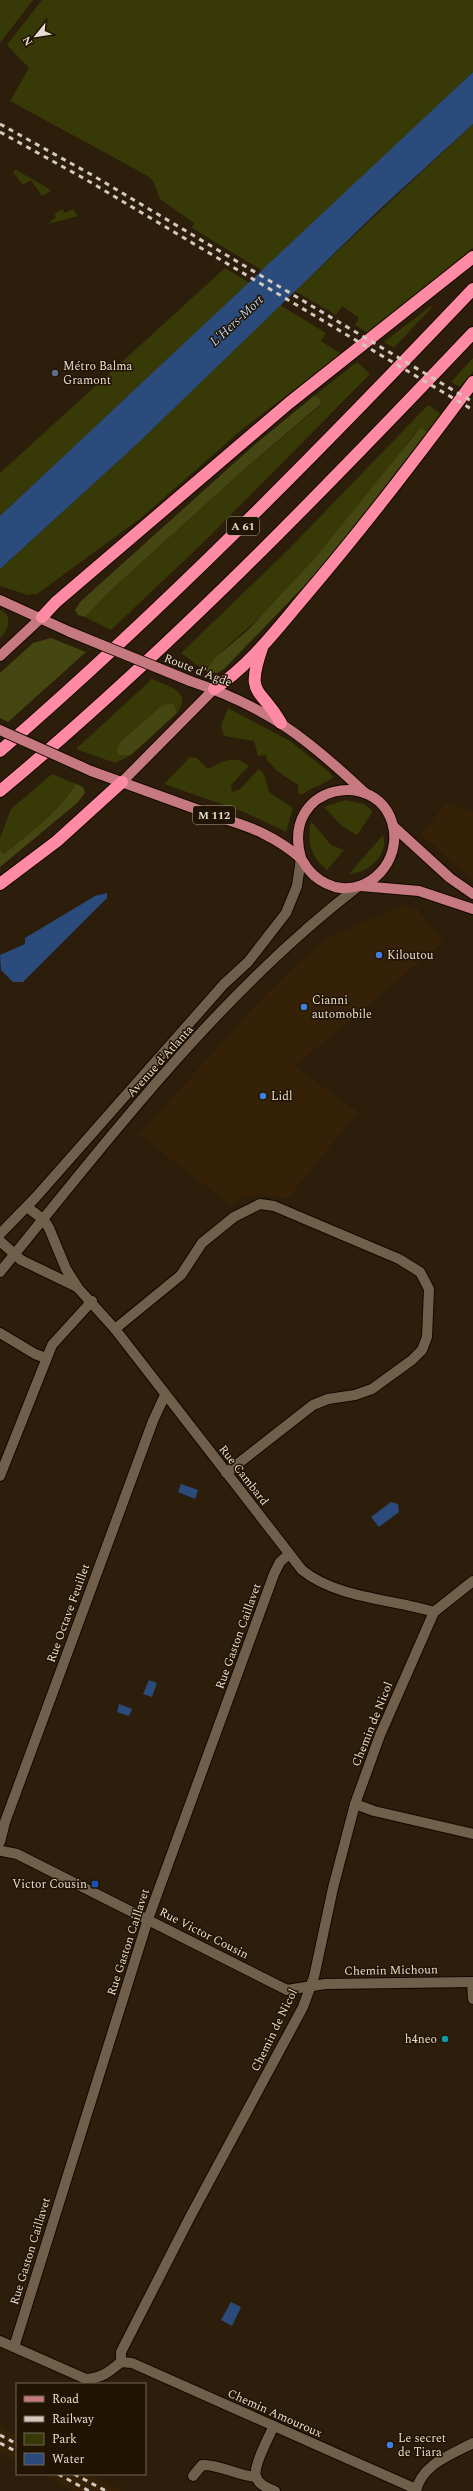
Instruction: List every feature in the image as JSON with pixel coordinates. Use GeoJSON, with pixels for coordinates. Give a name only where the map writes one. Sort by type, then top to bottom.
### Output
{"type":"FeatureCollection","features":[{"type":"Feature","properties":{"kind":"highway"},"geometry":{"type":"LineString","coordinates":[[42,617],[56,602],[221,459],[473,257]]}},
{"type":"Feature","properties":{"kind":"highway","name":"A 61"},"geometry":{"type":"LineString","coordinates":[[0,751],[102,661],[196,573],[331,438],[473,289]]}},
{"type":"Feature","properties":{"kind":"highway","name":"A 61"},"geometry":{"type":"LineString","coordinates":[[0,790],[79,723],[216,596],[356,456],[473,333]]}},
{"type":"Feature","properties":{"kind":"highway"},"geometry":{"type":"LineString","coordinates":[[214,689],[231,678],[263,645],[406,474],[473,382]]}},
{"type":"Feature","properties":{"kind":"highway"},"geometry":{"type":"LineString","coordinates":[[263,645],[255,669],[255,686],[260,696],[274,710],[281,723]]}},
{"type":"Feature","properties":{"kind":"highway"},"geometry":{"type":"LineString","coordinates":[[0,884],[57,841],[122,782]]}},
{"type":"Feature","properties":{"kind":"main road","name":"Route d'Agde"},"geometry":{"type":"LineString","coordinates":[[5,601],[42,617],[70,632],[190,681],[214,689],[281,723],[320,750],[368,795]]}},
{"type":"Feature","properties":{"kind":"main road"},"geometry":{"type":"LineString","coordinates":[[0,656],[42,617]]}},
{"type":"Feature","properties":{"kind":"main road"},"geometry":{"type":"LineString","coordinates":[[122,782],[214,689]]}},
{"type":"Feature","properties":{"kind":"main road","name":"M 112"},"geometry":{"type":"LineString","coordinates":[[0,730],[91,771],[262,833],[301,858]]}},
{"type":"Feature","properties":{"kind":"main road"},"geometry":{"type":"LineString","coordinates":[[393,826],[394,848],[385,868],[369,882],[358,886],[344,888],[328,884],[316,878],[301,858],[297,834],[302,817],[312,803],[322,796],[345,790],[368,795],[385,809],[393,826],[450,878],[473,894]]}},
{"type":"Feature","properties":{"kind":"main road"},"geometry":{"type":"LineString","coordinates":[[358,886],[419,891],[473,909]]}},
{"type":"Feature","properties":{"kind":"street","name":"Avenue d'Atlanta"},"geometry":{"type":"LineString","coordinates":[[0,1234],[27,1207],[201,1010],[248,962],[292,901],[301,858]]}},
{"type":"Feature","properties":{"kind":"street","name":"Avenue d'Atlanta"},"geometry":{"type":"LineString","coordinates":[[0,1272],[147,1094],[252,979],[325,912],[358,886]]}},
{"type":"Feature","properties":{"kind":"street"},"geometry":{"type":"LineString","coordinates":[[115,1329],[181,1275],[202,1243],[247,1209],[260,1204],[274,1206],[392,1256],[420,1272],[429,1289],[429,1301],[427,1337],[417,1355],[372,1389],[355,1395],[328,1399],[313,1405],[226,1473]]}},
{"type":"Feature","properties":{"kind":"street","name":"Rue Cambard"},"geometry":{"type":"LineString","coordinates":[[27,1207],[44,1220],[66,1269],[78,1288],[92,1301],[115,1329],[302,1570],[315,1581],[333,1588],[434,1612]]}},
{"type":"Feature","properties":{"kind":"street","name":"Rue Cambard"},"geometry":{"type":"LineString","coordinates":[[0,1241],[20,1260],[78,1288]]}},
{"type":"Feature","properties":{"kind":"street"},"geometry":{"type":"LineString","coordinates":[[0,1476],[46,1358],[59,1335],[92,1301]]}},
{"type":"Feature","properties":{"kind":"street"},"geometry":{"type":"LineString","coordinates":[[0,1333],[34,1354],[46,1358]]}},
{"type":"Feature","properties":{"kind":"street","name":"Rue Octave Feuillet"},"geometry":{"type":"LineString","coordinates":[[0,1847],[5,1822],[153,1421],[165,1395]]}},
{"type":"Feature","properties":{"kind":"street","name":"Rue Gaston Caillavet"},"geometry":{"type":"LineString","coordinates":[[14,2347],[148,1919],[274,1574],[280,1562],[289,1554]]}},
{"type":"Feature","properties":{"kind":"street","name":"Chemin de Nicol"},"geometry":{"type":"LineString","coordinates":[[121,2362],[121,2352],[190,2217],[303,2008],[355,1804],[380,1735],[434,1612],[473,1581]]}},
{"type":"Feature","properties":{"kind":"street"},"geometry":{"type":"LineString","coordinates":[[355,1804],[374,1811],[473,1834]]}},
{"type":"Feature","properties":{"kind":"street","name":"Rue Victor Cousin"},"geometry":{"type":"LineString","coordinates":[[0,1847],[148,1919],[286,1990],[309,1988]]}},
{"type":"Feature","properties":{"kind":"street"},"geometry":{"type":"LineString","coordinates":[[473,1982],[473,1999]]}},
{"type":"Feature","properties":{"kind":"street","name":"Chemin Michoun"},"geometry":{"type":"LineString","coordinates":[[309,1988],[325,1984],[473,1982]]}},
{"type":"Feature","properties":{"kind":"street"},"geometry":{"type":"LineString","coordinates":[[0,2341],[86,2379],[97,2379],[105,2375],[121,2362]]}},
{"type":"Feature","properties":{"kind":"street","name":"Chemin Amouroux"},"geometry":{"type":"LineString","coordinates":[[121,2362],[132,2363],[416,2490]]}},
{"type":"Feature","properties":{"kind":"street"},"geometry":{"type":"LineString","coordinates":[[274,2426],[256,2468],[256,2477],[263,2486],[276,2491]]}},
{"type":"Feature","properties":{"kind":"street"},"geometry":{"type":"LineString","coordinates":[[416,2490],[424,2471],[438,2461],[473,2443]]}},
{"type":"Feature","properties":{"kind":"street"},"geometry":{"type":"LineString","coordinates":[[193,2476],[202,2465],[210,2465],[242,2476],[256,2477]]}},
{"type":"Feature","properties":{"kind":"shaded area"},"geometry":{"type":"Polygon","coordinates":[[[315,395],[321,400],[320,405],[249,465],[111,590],[85,617],[78,615],[75,610],[81,601],[252,447],[315,395]]]}},
{"type":"Feature","properties":{"kind":"shaded area"},"geometry":{"type":"Polygon","coordinates":[[[421,427],[428,433],[334,555],[224,669],[217,673],[205,671],[215,658],[248,630],[316,557],[421,427]]]}},
{"type":"Feature","properties":{"kind":"shaded area"},"geometry":{"type":"Polygon","coordinates":[[[51,638],[86,652],[8,722],[0,718],[0,673],[33,643],[51,638]]]}},
{"type":"Feature","properties":{"kind":"shaded area"},"geometry":{"type":"Polygon","coordinates":[[[169,703],[174,704],[177,713],[131,755],[118,755],[117,748],[121,741],[160,707],[169,703]]]}},
{"type":"Feature","properties":{"kind":"shaded area"},"geometry":{"type":"Polygon","coordinates":[[[76,784],[83,787],[85,793],[77,803],[0,867],[0,850],[4,854],[43,822],[61,804],[76,784]]]}},
{"type":"Feature","properties":{"kind":"shaded area"},"geometry":{"type":"Polygon","coordinates":[[[447,802],[473,812],[473,880],[421,834],[447,802]]]}},
{"type":"Feature","properties":{"kind":"shaded area"},"geometry":{"type":"Polygon","coordinates":[[[405,904],[411,911],[419,907],[419,912],[444,942],[295,1066],[358,1112],[288,1199],[258,1194],[243,1197],[231,1206],[139,1134],[267,993],[312,951],[328,938],[405,904]]]}},
{"type":"Feature","properties":{"kind":"shaded area"},"geometry":{"type":"Polygon","coordinates":[[[0,2425],[16,2434],[16,2460],[0,2452],[0,2425]]]}},
{"type":"Feature","properties":{"kind":"shaded area"},"geometry":{"type":"Polygon","coordinates":[[[43,2475],[92,2475],[122,2491],[72,2491],[43,2475]]]}},
{"type":"Feature","properties":{"kind":"green space"},"geometry":{"type":"Polygon","coordinates":[[[0,0],[33,0],[0,43],[0,0]]]}},
{"type":"Feature","properties":{"kind":"green space"},"geometry":{"type":"Polygon","coordinates":[[[42,0],[473,0],[473,72],[263,271],[192,228],[194,223],[160,199],[153,181],[146,175],[10,101],[29,68],[7,45],[42,0]]]}},
{"type":"Feature","properties":{"kind":"green space"},"geometry":{"type":"Polygon","coordinates":[[[473,124],[473,248],[368,333],[355,325],[359,318],[342,306],[336,315],[295,291],[473,124]]]}},
{"type":"Feature","properties":{"kind":"green space"},"geometry":{"type":"Polygon","coordinates":[[[16,170],[51,191],[42,196],[31,180],[23,185],[13,172],[16,170]]]}},
{"type":"Feature","properties":{"kind":"green space"},"geometry":{"type":"Polygon","coordinates":[[[62,209],[65,213],[73,209],[78,216],[48,224],[56,217],[54,214],[62,209]]]}},
{"type":"Feature","properties":{"kind":"green space"},"geometry":{"type":"Polygon","coordinates":[[[225,268],[250,283],[0,516],[0,473],[225,268]]]}},
{"type":"Feature","properties":{"kind":"green space"},"geometry":{"type":"Polygon","coordinates":[[[280,305],[326,333],[321,341],[341,354],[240,431],[141,518],[37,594],[28,595],[0,586],[0,569],[136,445],[280,305]]]}},
{"type":"Feature","properties":{"kind":"green space"},"geometry":{"type":"Polygon","coordinates":[[[431,306],[432,307],[394,348],[384,342],[431,306]]]}},
{"type":"Feature","properties":{"kind":"green space"},"geometry":{"type":"Polygon","coordinates":[[[473,358],[473,371],[462,388],[451,382],[473,358]]]}},
{"type":"Feature","properties":{"kind":"green space"},"geometry":{"type":"Polygon","coordinates":[[[357,362],[370,374],[207,539],[111,630],[85,617],[111,590],[249,465],[320,406],[321,400],[315,395],[357,362]]]}},
{"type":"Feature","properties":{"kind":"green space"},"geometry":{"type":"Polygon","coordinates":[[[428,405],[443,415],[428,433],[415,433],[346,522],[272,605],[228,646],[205,671],[181,653],[287,551],[428,405]]]}},
{"type":"Feature","properties":{"kind":"green space"},"geometry":{"type":"Polygon","coordinates":[[[0,610],[7,615],[8,623],[0,638],[0,610]]]}},
{"type":"Feature","properties":{"kind":"green space"},"geometry":{"type":"Polygon","coordinates":[[[152,679],[171,687],[180,695],[182,700],[181,706],[177,713],[174,704],[169,703],[160,707],[121,741],[118,754],[131,755],[115,763],[76,749],[152,679]]]}},
{"type":"Feature","properties":{"kind":"green space"},"geometry":{"type":"Polygon","coordinates":[[[228,708],[290,741],[329,772],[333,777],[301,795],[298,792],[298,785],[277,771],[267,760],[266,755],[258,756],[254,741],[224,736],[221,726],[228,708]]]}},
{"type":"Feature","properties":{"kind":"green space"},"geometry":{"type":"Polygon","coordinates":[[[190,757],[197,758],[208,769],[228,760],[238,760],[249,766],[231,785],[232,792],[239,790],[259,769],[264,774],[269,792],[293,808],[286,832],[244,812],[164,784],[190,757]]]}},
{"type":"Feature","properties":{"kind":"green space"},"geometry":{"type":"Polygon","coordinates":[[[52,774],[76,784],[52,813],[4,854],[0,850],[0,838],[11,809],[52,774]]]}},
{"type":"Feature","properties":{"kind":"green space"},"geometry":{"type":"Polygon","coordinates":[[[345,800],[364,804],[373,811],[357,835],[342,826],[324,807],[345,800]]]}},
{"type":"Feature","properties":{"kind":"green space"},"geometry":{"type":"Polygon","coordinates":[[[311,821],[331,845],[344,850],[327,870],[321,865],[313,854],[311,848],[309,836],[311,821]]]}},
{"type":"Feature","properties":{"kind":"green space"},"geometry":{"type":"Polygon","coordinates":[[[383,835],[383,849],[375,862],[363,871],[349,874],[383,835]]]}},
{"type":"Feature","properties":{"kind":"water","name":"L'Hers-Mort"},"geometry":{"type":"Polygon","coordinates":[[[473,72],[473,124],[379,210],[136,445],[0,569],[0,516],[473,72]]]}},
{"type":"Feature","properties":{"kind":"water"},"geometry":{"type":"Polygon","coordinates":[[[107,893],[107,898],[23,982],[13,982],[1,970],[0,955],[25,944],[25,938],[95,896],[107,893]]]}},
{"type":"Feature","properties":{"kind":"water"},"geometry":{"type":"Polygon","coordinates":[[[181,1484],[198,1490],[195,1499],[178,1492],[181,1484]]]}},
{"type":"Feature","properties":{"kind":"water"},"geometry":{"type":"Polygon","coordinates":[[[391,1502],[398,1504],[399,1512],[379,1527],[371,1517],[391,1502]]]}},
{"type":"Feature","properties":{"kind":"water"},"geometry":{"type":"Polygon","coordinates":[[[149,1680],[157,1683],[152,1697],[143,1694],[149,1680]]]}},
{"type":"Feature","properties":{"kind":"water"},"geometry":{"type":"Polygon","coordinates":[[[119,1704],[132,1709],[129,1716],[117,1712],[119,1704]]]}},
{"type":"Feature","properties":{"kind":"water"},"geometry":{"type":"Polygon","coordinates":[[[231,2302],[241,2307],[232,2326],[221,2320],[231,2302]]]}},
{"type":"Feature","properties":{"kind":"railway"},"geometry":{"type":"LineString","coordinates":[[0,124],[92,175],[473,402]]}},
{"type":"Feature","properties":{"kind":"railway"},"geometry":{"type":"LineString","coordinates":[[0,132],[85,179],[473,410]]}},
{"type":"Feature","properties":{"kind":"railway"},"geometry":{"type":"LineString","coordinates":[[0,2435],[16,2443]]}},
{"type":"Feature","properties":{"kind":"railway"},"geometry":{"type":"LineString","coordinates":[[0,2443],[16,2451]]}},
{"type":"Feature","properties":{"kind":"railway"},"geometry":{"type":"LineString","coordinates":[[60,2475],[89,2491]]}},
{"type":"Feature","properties":{"kind":"railway"},"geometry":{"type":"LineString","coordinates":[[76,2475],[106,2491]]}},
{"type":"Feature","properties":{"kind":"place","name":"Métro Balma Gramont"},"geometry":{"type":"Point","coordinates":[55,373]}},
{"type":"Feature","properties":{"kind":"place","name":"Kiloutou"},"geometry":{"type":"Point","coordinates":[379,955]}},
{"type":"Feature","properties":{"kind":"place","name":"Cianni automobile"},"geometry":{"type":"Point","coordinates":[304,1007]}},
{"type":"Feature","properties":{"kind":"place","name":"Lidl"},"geometry":{"type":"Point","coordinates":[263,1096]}},
{"type":"Feature","properties":{"kind":"place","name":"Victor Cousin"},"geometry":{"type":"Point","coordinates":[95,1884]}},
{"type":"Feature","properties":{"kind":"place","name":"h4neo"},"geometry":{"type":"Point","coordinates":[445,2039]}},
{"type":"Feature","properties":{"kind":"place","name":"Le secret de Tiara"},"geometry":{"type":"Point","coordinates":[390,2445]}}]}
